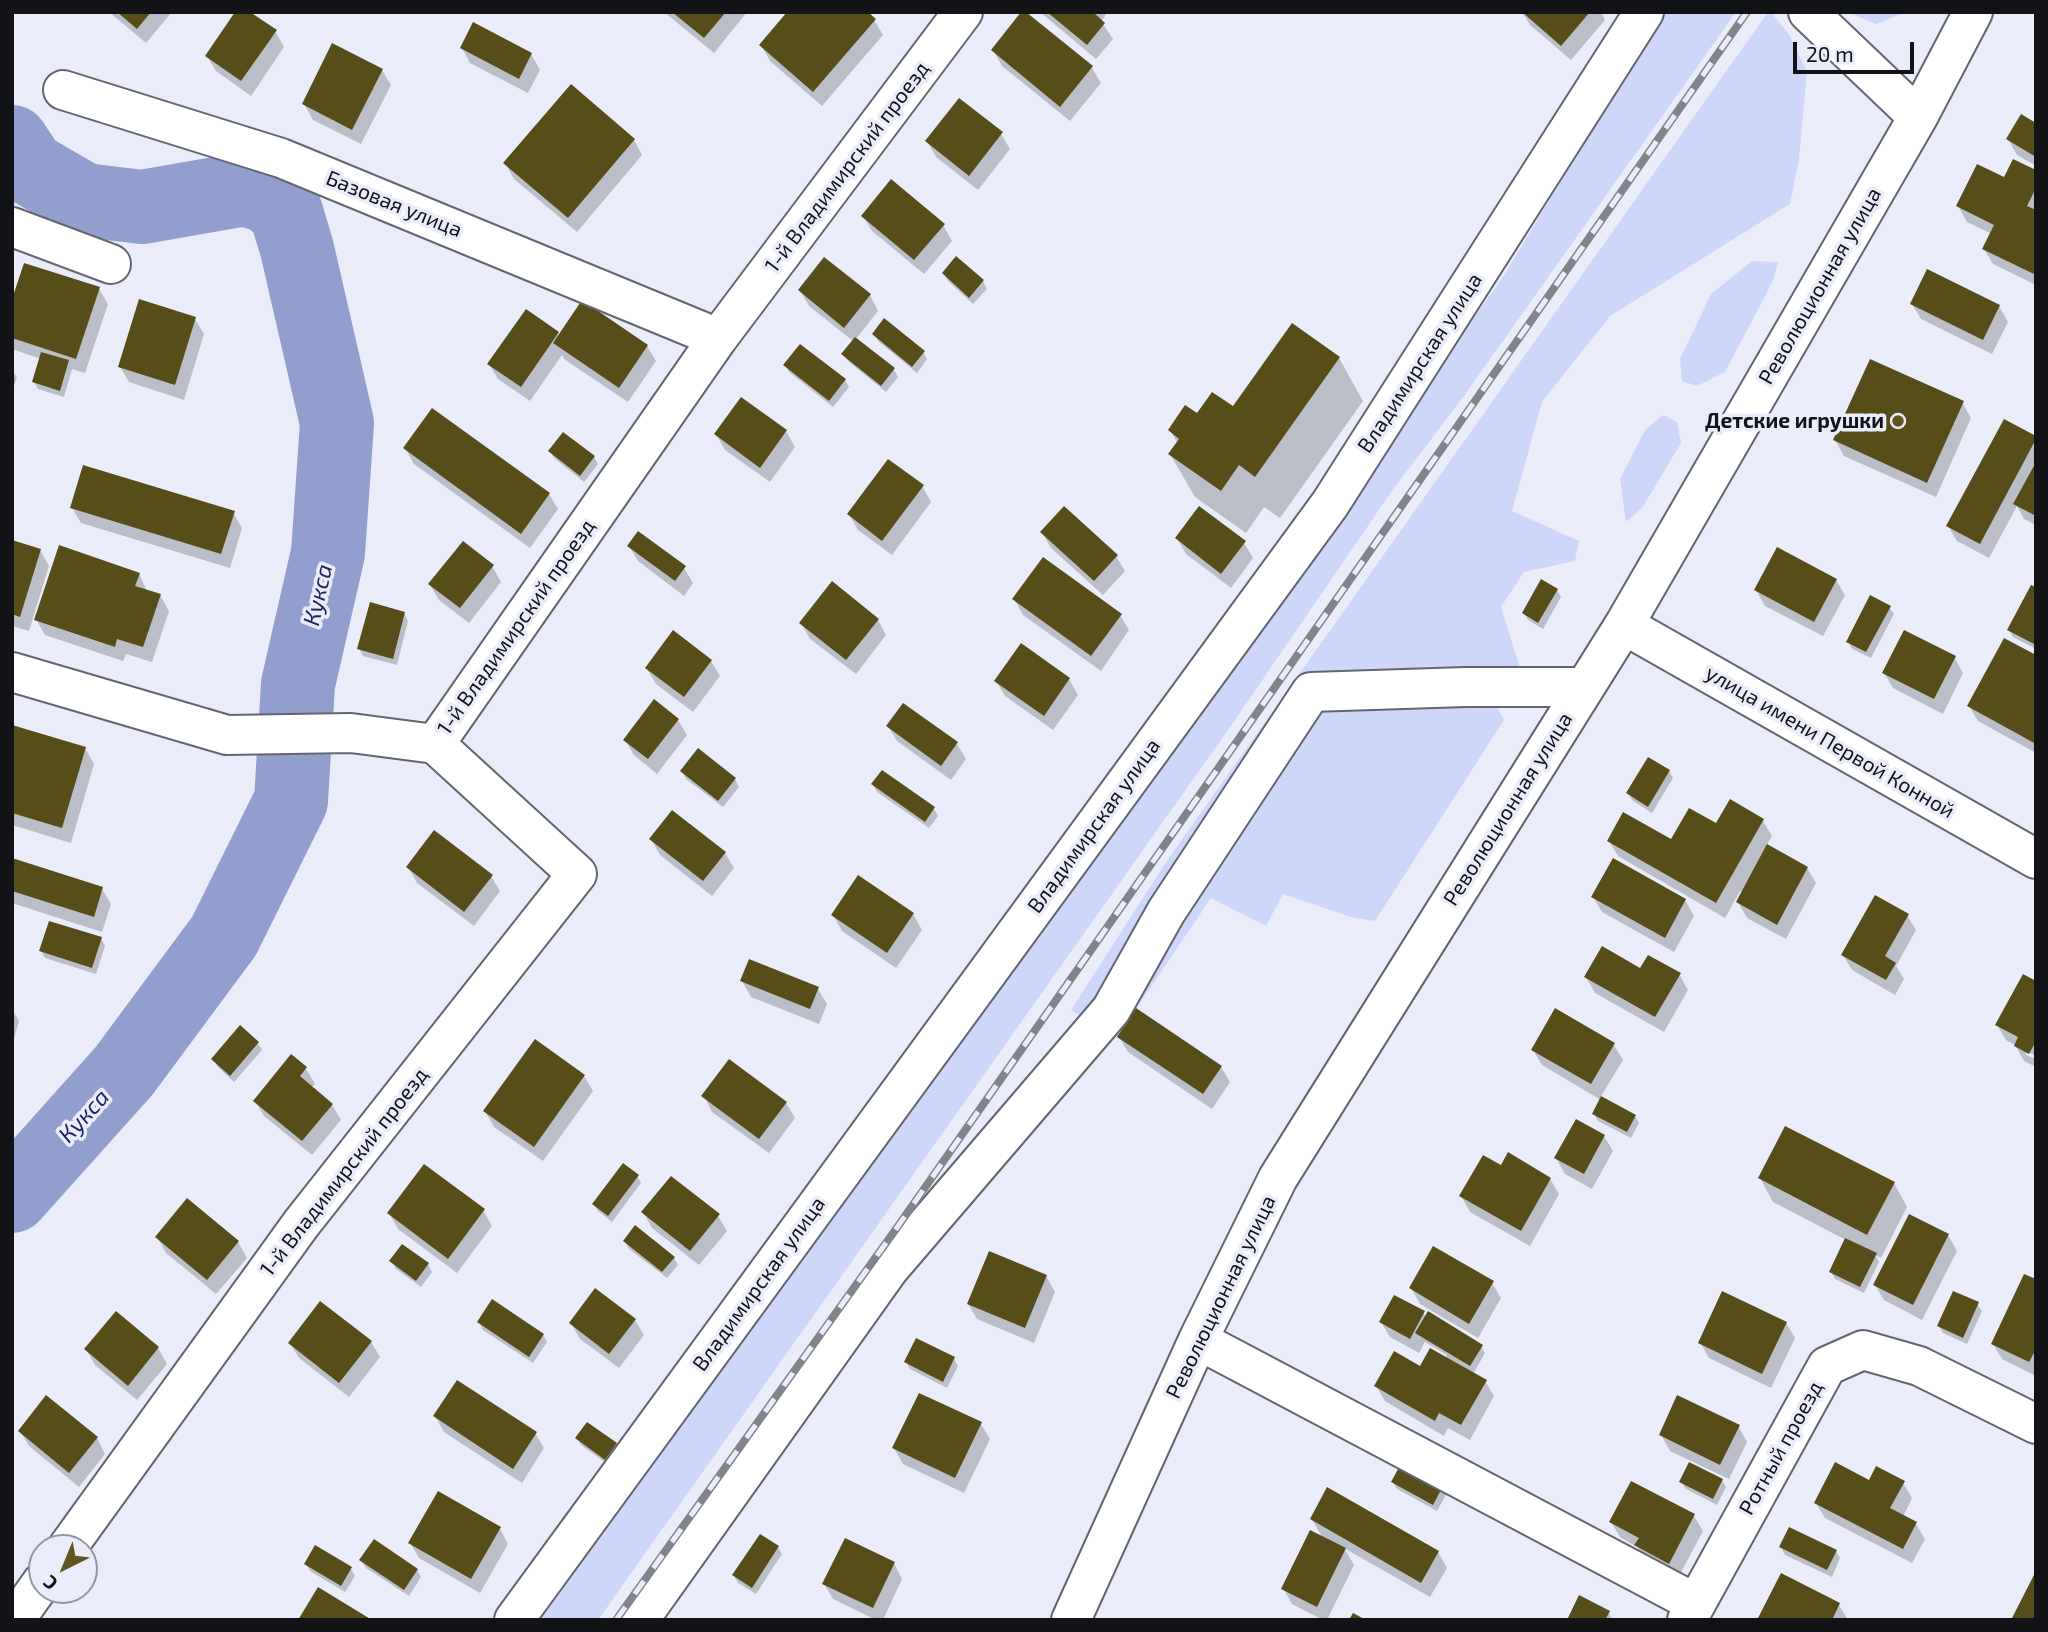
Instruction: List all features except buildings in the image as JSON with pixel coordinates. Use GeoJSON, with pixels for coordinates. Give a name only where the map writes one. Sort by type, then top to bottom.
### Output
{"type":"FeatureCollection","features":[{"type":"Feature","properties":{"kind":"street","name":"1-й Владимирский проезд"},"geometry":{"type":"LineString","coordinates":[[77,1534],[301,1224],[577,874],[435,744],[718,338],[963,12]]}},
{"type":"Feature","properties":{"kind":"street","name":"Владимирская улица"},"geometry":{"type":"LineString","coordinates":[[514,1620],[1330,504],[1644,12]]}},
{"type":"Feature","properties":{"kind":"street"},"geometry":{"type":"LineString","coordinates":[[1808,12],[1917,117]]}},
{"type":"Feature","properties":{"kind":"street","name":"Революционная улица"},"geometry":{"type":"LineString","coordinates":[[1071,1620],[1198,1340],[1278,1178],[1624,625],[1917,117],[1973,12]]}},
{"type":"Feature","properties":{"kind":"street","name":"Базовая улица"},"geometry":{"type":"LineString","coordinates":[[63,90],[281,158],[718,338]]}},
{"type":"Feature","properties":{"kind":"street"},"geometry":{"type":"LineString","coordinates":[[12,226],[111,264]]}},
{"type":"Feature","properties":{"kind":"street","name":"улица имени Первой Конной"},"geometry":{"type":"LineString","coordinates":[[1624,625],[2036,859]]}},
{"type":"Feature","properties":{"kind":"street"},"geometry":{"type":"LineString","coordinates":[[12,672],[226,735],[351,733],[435,744]]}},
{"type":"Feature","properties":{"kind":"street"},"geometry":{"type":"LineString","coordinates":[[639,1620],[889,1269],[1111,1010],[1166,912],[1311,692],[1466,687],[1584,687]]}},
{"type":"Feature","properties":{"kind":"street"},"geometry":{"type":"LineString","coordinates":[[1198,1340],[1691,1612]]}},
{"type":"Feature","properties":{"kind":"street","name":"Ротный проезд"},"geometry":{"type":"LineString","coordinates":[[1691,1612],[1827,1366],[1863,1350],[1919,1366],[2036,1424]]}},
{"type":"Feature","properties":{"kind":"street"},"geometry":{"type":"LineString","coordinates":[[15,1620],[28,1602]]}},
{"type":"Feature","properties":{"kind":"shaded area"},"geometry":{"type":"Polygon","coordinates":[[[1663,12],[1736,12],[1464,396],[1394,488],[1233,723],[598,1620],[532,1620],[1501,280],[1663,12]]]}},
{"type":"Feature","properties":{"kind":"shaded area"},"geometry":{"type":"Polygon","coordinates":[[[1768,12],[1771,12],[1790,36],[1807,72],[1799,159],[1790,204],[1610,316],[1542,402],[1512,511],[1579,541],[1575,561],[1524,572],[1501,607],[1520,668],[1311,682],[1085,1019],[1071,1010],[1166,862],[1768,12]]]}},
{"type":"Feature","properties":{"kind":"shaded area"},"geometry":{"type":"Polygon","coordinates":[[[1847,12],[1906,12],[1876,24],[1847,12]]]}},
{"type":"Feature","properties":{"kind":"shaded area"},"geometry":{"type":"Polygon","coordinates":[[[1752,261],[1778,262],[1773,281],[1725,372],[1697,386],[1682,381],[1680,359],[1711,294],[1752,261]]]}},
{"type":"Feature","properties":{"kind":"shaded area"},"geometry":{"type":"Polygon","coordinates":[[[1663,415],[1677,422],[1681,443],[1642,508],[1626,522],[1620,479],[1645,430],[1663,415]]]}},
{"type":"Feature","properties":{"kind":"shaded area"},"geometry":{"type":"Polygon","coordinates":[[[1316,698],[1494,700],[1504,720],[1375,921],[1351,917],[1283,894],[1266,926],[1211,898],[1117,1037],[1102,1030],[1316,698]]]}},
{"type":"Feature","properties":{"kind":"waterway","name":"Кукса"},"geometry":{"type":"LineString","coordinates":[[12,142],[29,168],[84,200],[142,207],[245,189],[269,197],[286,212],[337,423],[328,553],[298,684],[291,801],[224,936],[124,1071],[12,1196]]}},
{"type":"Feature","properties":{"kind":"railway"},"geometry":{"type":"LineString","coordinates":[[616,1620],[896,1229],[1747,12]]}},
{"type":"Feature","properties":{"kind":"place","name":"Детские игрушки"},"geometry":{"type":"Point","coordinates":[1898,421]}}]}
